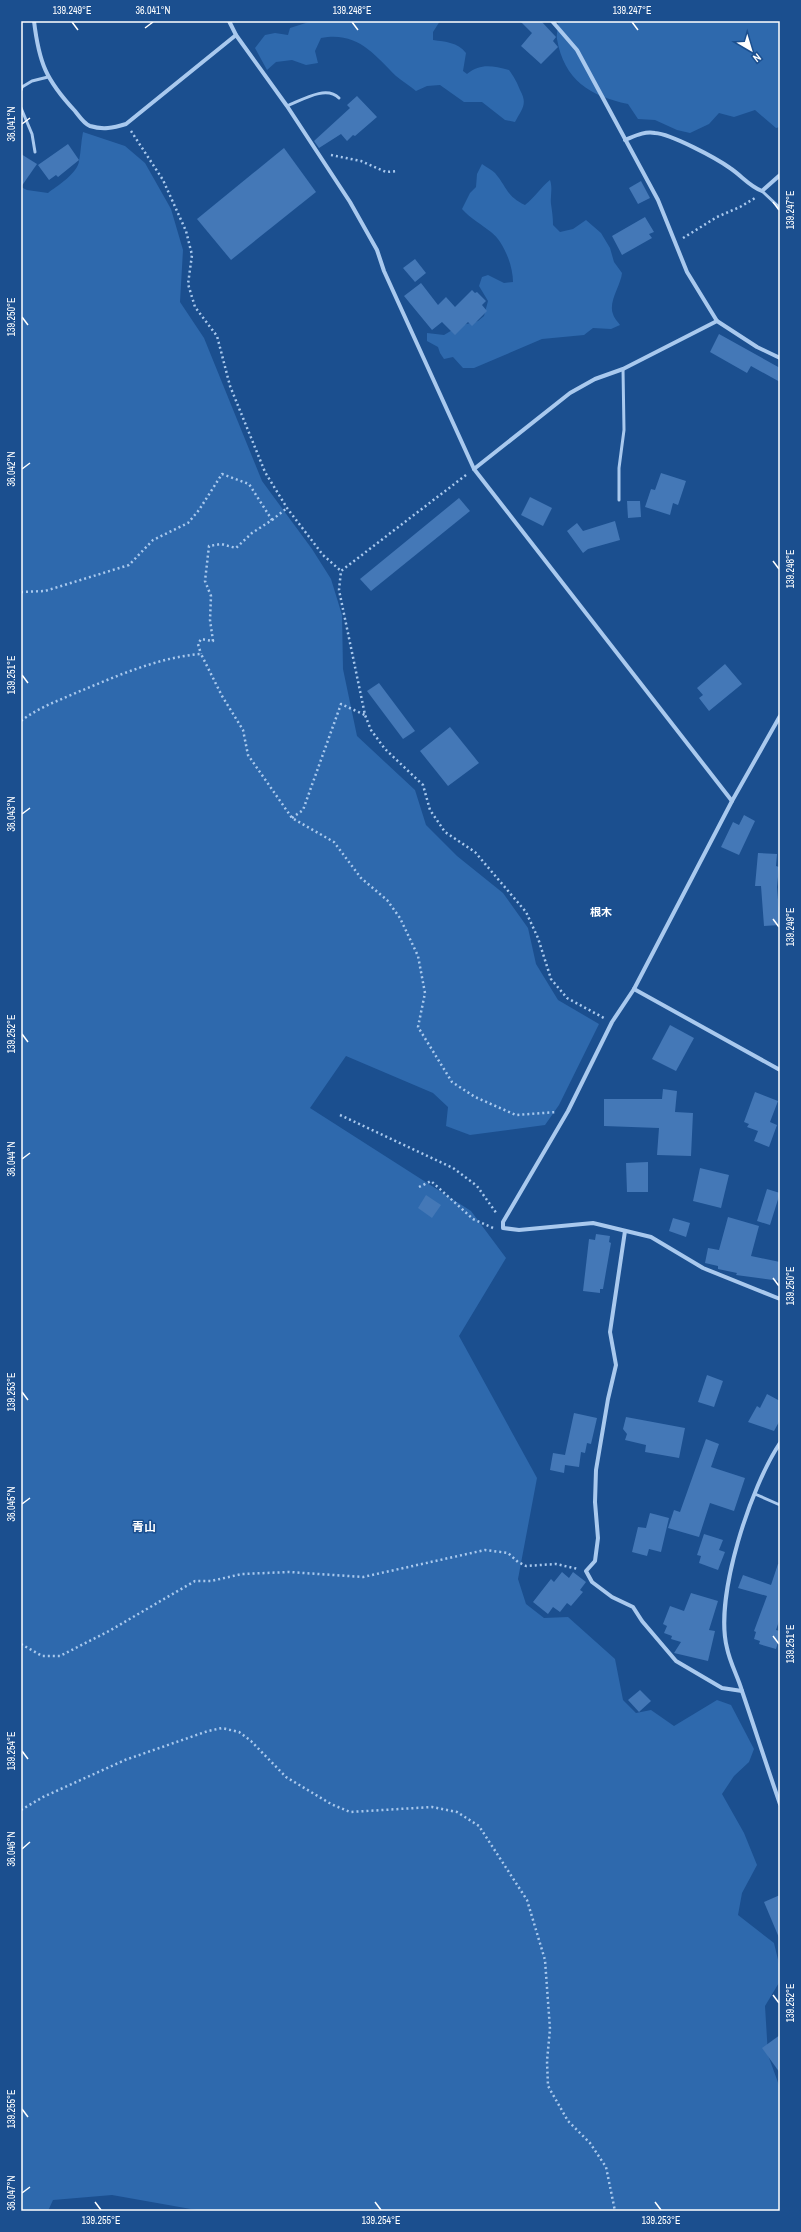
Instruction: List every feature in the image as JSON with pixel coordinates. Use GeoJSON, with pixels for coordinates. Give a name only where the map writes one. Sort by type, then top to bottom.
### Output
{"type":"FeatureCollection","features":[{"type":"Feature","properties":{"kind":"street"},"geometry":{"type":"LineString","coordinates":[[34,21],[38,52],[48,77],[67,102],[88,125],[106,129],[126,124],[236,35]]}},
{"type":"Feature","properties":{"kind":"street"},"geometry":{"type":"LineString","coordinates":[[229,21],[236,35],[287,106],[350,202],[377,250],[384,271],[474,469],[732,801]]}},
{"type":"Feature","properties":{"kind":"street"},"geometry":{"type":"LineString","coordinates":[[552,21],[577,50],[658,200],[674,244],[687,272],[717,321],[757,347],[780,358]]}},
{"type":"Feature","properties":{"kind":"street"},"geometry":{"type":"LineString","coordinates":[[626,140],[640,133],[655,133],[668,136],[729,167],[751,186],[762,191],[780,175]]}},
{"type":"Feature","properties":{"kind":"street"},"geometry":{"type":"LineString","coordinates":[[474,469],[570,393],[596,379],[623,370],[717,321]]}},
{"type":"Feature","properties":{"kind":"street"},"geometry":{"type":"LineString","coordinates":[[780,716],[732,801],[634,989],[612,1022],[568,1111],[504,1222],[503,1228],[519,1230],[593,1223],[651,1237],[703,1268],[780,1299]]}},
{"type":"Feature","properties":{"kind":"street"},"geometry":{"type":"LineString","coordinates":[[634,989],[780,1070]]}},
{"type":"Feature","properties":{"kind":"street"},"geometry":{"type":"LineString","coordinates":[[625,1231],[610,1332],[616,1365],[608,1399],[596,1470],[595,1502],[598,1538],[595,1561],[586,1571],[592,1582],[612,1597],[634,1607],[642,1620],[676,1661],[722,1688],[742,1691]]}},
{"type":"Feature","properties":{"kind":"street"},"geometry":{"type":"LineString","coordinates":[[780,1443],[755,1494],[733,1556],[726,1603],[726,1648],[780,1804]]}},
{"type":"Feature","properties":{"kind":"lane"},"geometry":{"type":"LineString","coordinates":[[21,90],[22,87],[32,81],[48,77]]}},
{"type":"Feature","properties":{"kind":"lane"},"geometry":{"type":"LineString","coordinates":[[287,106],[320,93],[329,92],[339,98]]}},
{"type":"Feature","properties":{"kind":"lane"},"geometry":{"type":"LineString","coordinates":[[21,108],[32,134],[35,152]]}},
{"type":"Feature","properties":{"kind":"lane"},"geometry":{"type":"LineString","coordinates":[[762,191],[780,208]]}},
{"type":"Feature","properties":{"kind":"lane"},"geometry":{"type":"LineString","coordinates":[[619,500],[619,468],[624,430],[623,370]]}},
{"type":"Feature","properties":{"kind":"lane"},"geometry":{"type":"LineString","coordinates":[[755,1494],[780,1505]]}},
{"type":"Feature","properties":{"kind":"path"},"geometry":{"type":"LineString","coordinates":[[126,124],[164,180],[186,231],[192,255],[188,284],[195,307],[217,336],[230,386],[265,472],[288,508],[323,555],[341,571]]}},
{"type":"Feature","properties":{"kind":"path"},"geometry":{"type":"LineString","coordinates":[[318,154],[361,161],[386,172],[398,171]]}},
{"type":"Feature","properties":{"kind":"path"},"geometry":{"type":"LineString","coordinates":[[674,244],[717,217],[751,202],[762,191]]}},
{"type":"Feature","properties":{"kind":"path"},"geometry":{"type":"LineString","coordinates":[[474,469],[341,571],[339,590],[365,715],[371,730],[385,749],[423,785],[430,810],[445,832],[475,852],[526,912],[538,938],[551,979],[568,998],[612,1022]]}},
{"type":"Feature","properties":{"kind":"path"},"geometry":{"type":"LineString","coordinates":[[21,592],[45,591],[129,565],[153,540],[188,522],[199,510],[222,474],[248,484],[272,520]]}},
{"type":"Feature","properties":{"kind":"path"},"geometry":{"type":"LineString","coordinates":[[288,508],[252,533],[236,548],[221,544],[210,546],[205,581],[211,596],[210,620],[213,641],[201,639],[198,644],[201,654],[222,696],[243,730],[248,755],[292,818],[334,842],[361,878],[387,900],[400,918],[418,956],[423,985],[424,993],[418,1027],[452,1082],[475,1098],[516,1115],[568,1111]]}},
{"type":"Feature","properties":{"kind":"path"},"geometry":{"type":"LineString","coordinates":[[21,721],[36,708],[114,677],[163,661],[201,654]]}},
{"type":"Feature","properties":{"kind":"path"},"geometry":{"type":"LineString","coordinates":[[292,818],[303,810],[341,704],[365,715]]}},
{"type":"Feature","properties":{"kind":"path"},"geometry":{"type":"LineString","coordinates":[[340,1115],[453,1168],[477,1186],[504,1222]]}},
{"type":"Feature","properties":{"kind":"path"},"geometry":{"type":"LineString","coordinates":[[420,1187],[431,1181],[472,1219],[490,1228],[503,1228]]}},
{"type":"Feature","properties":{"kind":"path"},"geometry":{"type":"LineString","coordinates":[[21,1644],[42,1656],[60,1656],[109,1631],[196,1581],[211,1581],[242,1574],[273,1573],[363,1577],[486,1550],[508,1553],[518,1562],[526,1566],[556,1564],[586,1571]]}},
{"type":"Feature","properties":{"kind":"path"},"geometry":{"type":"LineString","coordinates":[[21,1810],[43,1797],[125,1760],[208,1731],[222,1728],[238,1732],[251,1741],[286,1777],[331,1804],[350,1812],[432,1807],[457,1812],[479,1826],[527,1900],[545,1960],[550,2029],[547,2061],[548,2086],[568,2121],[590,2143],[606,2167],[615,2211]]}},
{"type":"Feature","properties":{"kind":"shaded area"},"geometry":{"type":"Polygon","coordinates":[[[312,21],[440,21],[433,32],[433,40],[451,43],[463,49],[466,53],[463,71],[467,74],[477,68],[487,66],[509,70],[524,99],[522,110],[515,122],[505,120],[482,102],[464,102],[440,85],[427,86],[416,91],[396,76],[364,46],[345,38],[321,38],[315,51],[318,63],[306,65],[292,60],[276,62],[267,70],[255,48],[265,35],[275,33],[288,35],[290,28],[312,21]]]}},
{"type":"Feature","properties":{"kind":"shaded area"},"geometry":{"type":"Polygon","coordinates":[[[558,21],[780,21],[780,127],[776,128],[755,110],[734,117],[719,113],[709,124],[690,133],[677,130],[655,120],[638,119],[628,104],[614,101],[591,91],[581,84],[573,75],[566,65],[561,53],[557,37],[558,21]]]}},
{"type":"Feature","properties":{"kind":"shaded area"},"geometry":{"type":"Polygon","coordinates":[[[83,132],[125,146],[145,163],[171,209],[183,250],[180,302],[204,338],[262,481],[312,549],[331,579],[342,615],[343,669],[357,736],[415,790],[426,825],[457,856],[503,893],[528,928],[536,964],[558,1000],[599,1024],[559,1105],[545,1125],[470,1135],[446,1126],[448,1107],[433,1093],[346,1056],[310,1108],[471,1211],[506,1258],[459,1336],[537,1478],[518,1579],[526,1604],[544,1618],[568,1617],[615,1659],[623,1700],[636,1713],[651,1710],[674,1726],[717,1700],[731,1705],[754,1749],[749,1762],[734,1776],[722,1794],[744,1833],[757,1865],[742,1893],[738,1915],[774,1943],[780,1968],[780,1981],[765,2006],[768,2055],[780,2088],[780,2211],[202,2211],[112,2195],[53,2200],[48,2211],[21,2211],[21,187],[27,190],[48,193],[71,175],[78,166],[83,132]]]}},
{"type":"Feature","properties":{"kind":"shaded area"},"geometry":{"type":"Polygon","coordinates":[[[482,164],[495,173],[510,195],[525,205],[550,180],[553,225],[560,232],[573,229],[586,220],[601,233],[610,248],[614,262],[622,273],[612,304],[614,317],[620,325],[611,329],[593,328],[584,335],[542,339],[474,368],[463,368],[453,357],[444,359],[438,347],[427,341],[427,333],[444,335],[459,326],[478,321],[484,316],[488,301],[479,286],[482,277],[488,275],[504,283],[513,282],[513,276],[507,255],[496,236],[472,219],[462,209],[470,193],[476,187],[477,174],[482,164]]]}},
{"type":"Feature","properties":{"kind":"building"},"geometry":{"type":"Polygon","coordinates":[[[520,21],[541,21],[556,37],[553,41],[558,47],[541,64],[521,46],[532,33],[520,21]]]}},
{"type":"Feature","properties":{"kind":"building"},"geometry":{"type":"Polygon","coordinates":[[[357,96],[377,117],[347,141],[341,134],[319,148],[314,141],[350,108],[347,105],[357,96]]]}},
{"type":"Feature","properties":{"kind":"building"},"geometry":{"type":"Polygon","coordinates":[[[68,144],[79,160],[58,177],[56,175],[49,180],[38,165],[68,144]]]}},
{"type":"Feature","properties":{"kind":"building"},"geometry":{"type":"Polygon","coordinates":[[[284,148],[316,192],[231,260],[197,219],[284,148]]]}},
{"type":"Feature","properties":{"kind":"building"},"geometry":{"type":"Polygon","coordinates":[[[21,154],[37,164],[21,187],[21,154]]]}},
{"type":"Feature","properties":{"kind":"building"},"geometry":{"type":"Polygon","coordinates":[[[641,181],[650,198],[638,204],[629,188],[641,181]]]}},
{"type":"Feature","properties":{"kind":"building"},"geometry":{"type":"Polygon","coordinates":[[[645,217],[654,232],[649,234],[652,238],[622,255],[612,236],[645,217]]]}},
{"type":"Feature","properties":{"kind":"building"},"geometry":{"type":"Polygon","coordinates":[[[415,259],[426,273],[415,282],[403,268],[415,259]]]}},
{"type":"Feature","properties":{"kind":"building"},"geometry":{"type":"Polygon","coordinates":[[[421,283],[438,305],[446,297],[455,307],[472,290],[475,293],[477,292],[486,301],[482,305],[487,311],[472,326],[468,322],[455,335],[442,322],[432,330],[404,296],[421,283]]]}},
{"type":"Feature","properties":{"kind":"building"},"geometry":{"type":"Polygon","coordinates":[[[719,334],[780,368],[780,382],[751,366],[747,373],[710,352],[719,334]]]}},
{"type":"Feature","properties":{"kind":"building"},"geometry":{"type":"Polygon","coordinates":[[[661,473],[686,481],[678,505],[673,503],[670,515],[645,507],[651,489],[655,490],[661,473]]]}},
{"type":"Feature","properties":{"kind":"building"},"geometry":{"type":"Polygon","coordinates":[[[530,497],[552,508],[543,526],[521,515],[530,497]]]}},
{"type":"Feature","properties":{"kind":"building"},"geometry":{"type":"Polygon","coordinates":[[[459,498],[470,511],[371,591],[360,579],[459,498]]]}},
{"type":"Feature","properties":{"kind":"building"},"geometry":{"type":"Polygon","coordinates":[[[627,501],[640,501],[641,517],[628,518],[627,501]]]}},
{"type":"Feature","properties":{"kind":"building"},"geometry":{"type":"Polygon","coordinates":[[[615,521],[620,540],[588,549],[583,553],[567,531],[577,523],[583,531],[615,521]]]}},
{"type":"Feature","properties":{"kind":"building"},"geometry":{"type":"Polygon","coordinates":[[[725,664],[742,684],[709,711],[699,698],[703,695],[697,688],[725,664]]]}},
{"type":"Feature","properties":{"kind":"building"},"geometry":{"type":"Polygon","coordinates":[[[379,683],[415,731],[403,739],[367,691],[379,683]]]}},
{"type":"Feature","properties":{"kind":"building"},"geometry":{"type":"Polygon","coordinates":[[[450,727],[479,763],[448,786],[420,751],[450,727]]]}},
{"type":"Feature","properties":{"kind":"building"},"geometry":{"type":"Polygon","coordinates":[[[744,815],[755,821],[739,855],[721,847],[733,822],[739,825],[744,815]]]}},
{"type":"Feature","properties":{"kind":"building"},"geometry":{"type":"Polygon","coordinates":[[[758,853],[777,854],[776,866],[779,867],[777,887],[780,925],[764,926],[761,886],[755,886],[758,853]]]}},
{"type":"Feature","properties":{"kind":"building"},"geometry":{"type":"Polygon","coordinates":[[[670,1025],[694,1038],[676,1071],[652,1059],[670,1025]]]}},
{"type":"Feature","properties":{"kind":"building"},"geometry":{"type":"Polygon","coordinates":[[[663,1089],[677,1091],[675,1112],[693,1113],[691,1156],[657,1155],[659,1128],[604,1126],[604,1099],[662,1099],[663,1089]]]}},
{"type":"Feature","properties":{"kind":"building"},"geometry":{"type":"Polygon","coordinates":[[[755,1092],[778,1101],[770,1122],[777,1125],[769,1147],[754,1141],[758,1131],[747,1127],[749,1124],[744,1122],[755,1092]]]}},
{"type":"Feature","properties":{"kind":"building"},"geometry":{"type":"Polygon","coordinates":[[[648,1162],[648,1192],[627,1192],[626,1163],[648,1162]]]}},
{"type":"Feature","properties":{"kind":"building"},"geometry":{"type":"Polygon","coordinates":[[[700,1168],[729,1175],[721,1208],[693,1201],[700,1168]]]}},
{"type":"Feature","properties":{"kind":"building"},"geometry":{"type":"Polygon","coordinates":[[[767,1189],[780,1193],[770,1225],[757,1221],[767,1189]]]}},
{"type":"Feature","properties":{"kind":"building"},"geometry":{"type":"Polygon","coordinates":[[[426,1195],[441,1205],[432,1218],[418,1208],[426,1195]]]}},
{"type":"Feature","properties":{"kind":"building"},"geometry":{"type":"Polygon","coordinates":[[[728,1217],[759,1226],[751,1256],[780,1262],[780,1281],[736,1275],[737,1273],[718,1269],[718,1266],[705,1263],[708,1248],[719,1250],[728,1217]]]}},
{"type":"Feature","properties":{"kind":"building"},"geometry":{"type":"Polygon","coordinates":[[[673,1218],[690,1223],[686,1237],[669,1231],[673,1218]]]}},
{"type":"Feature","properties":{"kind":"building"},"geometry":{"type":"Polygon","coordinates":[[[596,1234],[610,1236],[609,1242],[611,1243],[603,1289],[600,1289],[600,1293],[583,1291],[589,1239],[595,1240],[596,1234]]]}},
{"type":"Feature","properties":{"kind":"building"},"geometry":{"type":"Polygon","coordinates":[[[707,1375],[723,1381],[714,1407],[698,1402],[707,1375]]]}},
{"type":"Feature","properties":{"kind":"building"},"geometry":{"type":"Polygon","coordinates":[[[767,1394],[780,1401],[780,1420],[774,1431],[748,1422],[757,1406],[760,1408],[767,1394]]]}},
{"type":"Feature","properties":{"kind":"building"},"geometry":{"type":"Polygon","coordinates":[[[574,1413],[597,1418],[591,1444],[587,1443],[585,1453],[581,1452],[579,1467],[565,1465],[564,1473],[550,1470],[553,1453],[565,1455],[574,1413]]]}},
{"type":"Feature","properties":{"kind":"building"},"geometry":{"type":"Polygon","coordinates":[[[626,1417],[685,1428],[679,1458],[645,1452],[646,1445],[625,1440],[627,1434],[623,1429],[626,1417]]]}},
{"type":"Feature","properties":{"kind":"building"},"geometry":{"type":"Polygon","coordinates":[[[706,1439],[719,1444],[711,1467],[745,1478],[734,1511],[710,1503],[699,1537],[668,1528],[674,1510],[680,1512],[706,1439]]]}},
{"type":"Feature","properties":{"kind":"building"},"geometry":{"type":"Polygon","coordinates":[[[650,1513],[669,1518],[661,1552],[649,1549],[647,1556],[632,1552],[638,1527],[646,1528],[650,1513]]]}},
{"type":"Feature","properties":{"kind":"building"},"geometry":{"type":"Polygon","coordinates":[[[704,1534],[723,1540],[719,1550],[725,1552],[718,1570],[699,1563],[701,1556],[697,1555],[704,1534]]]}},
{"type":"Feature","properties":{"kind":"building"},"geometry":{"type":"Polygon","coordinates":[[[778,1564],[780,1564],[780,1618],[776,1630],[780,1631],[780,1636],[776,1649],[759,1644],[760,1641],[754,1639],[756,1632],[754,1631],[767,1596],[738,1588],[743,1575],[771,1585],[778,1564]]]}},
{"type":"Feature","properties":{"kind":"building"},"geometry":{"type":"Polygon","coordinates":[[[562,1572],[569,1578],[573,1572],[586,1582],[580,1590],[583,1592],[571,1606],[567,1603],[560,1612],[553,1607],[548,1614],[533,1602],[551,1579],[554,1582],[562,1572]]]}},
{"type":"Feature","properties":{"kind":"building"},"geometry":{"type":"Polygon","coordinates":[[[691,1593],[718,1601],[709,1630],[715,1631],[708,1661],[674,1653],[681,1642],[671,1639],[672,1636],[664,1633],[667,1626],[663,1624],[670,1606],[684,1611],[691,1593]]]}},
{"type":"Feature","properties":{"kind":"building"},"geometry":{"type":"Polygon","coordinates":[[[640,1690],[651,1701],[639,1712],[628,1700],[640,1690]]]}},
{"type":"Feature","properties":{"kind":"building"},"geometry":{"type":"Polygon","coordinates":[[[780,1895],[780,1940],[764,1902],[780,1895]]]}},
{"type":"Feature","properties":{"kind":"building"},"geometry":{"type":"Polygon","coordinates":[[[780,2035],[780,2073],[762,2048],[780,2035]]]}},
{"type":"Feature","properties":{"kind":"district","name":"根木"},"geometry":{"type":"Point","coordinates":[601,912]}},
{"type":"Feature","properties":{"kind":"district","name":"青山"},"geometry":{"type":"Point","coordinates":[144,1527]}}]}
